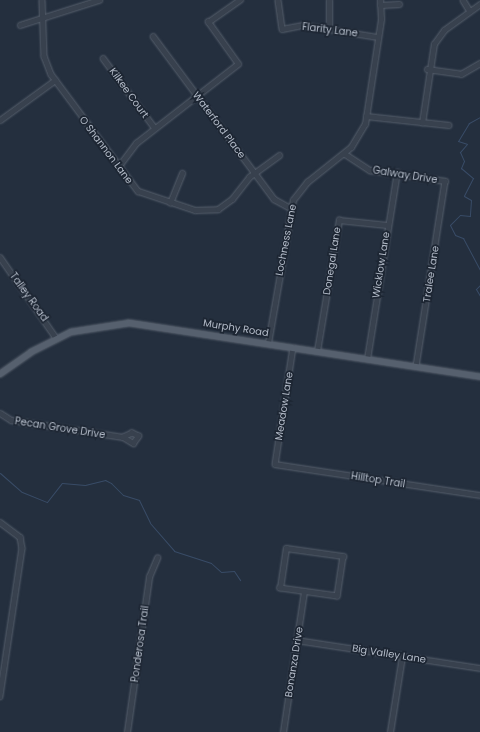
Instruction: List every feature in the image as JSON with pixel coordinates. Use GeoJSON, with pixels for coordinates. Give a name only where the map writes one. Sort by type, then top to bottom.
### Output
{"type":"FeatureCollection","features":[{"type":"Feature","properties":{"kind":"main road","name":"Murphy Road"},"geometry":{"type":"LineString","coordinates":[[0,374],[56,338],[91,328],[129,323],[294,347],[480,377]]}},
{"type":"Feature","properties":{"kind":"street","name":"O Shannon Lane"},"geometry":{"type":"LineString","coordinates":[[42,0],[44,17],[44,56],[55,80],[118,167],[138,191],[170,203],[195,210],[218,209],[232,199],[255,173],[279,155]]}},
{"type":"Feature","properties":{"kind":"street"},"geometry":{"type":"LineString","coordinates":[[20,25],[99,0]]}},
{"type":"Feature","properties":{"kind":"street"},"geometry":{"type":"LineString","coordinates":[[118,167],[136,143],[238,64],[208,22],[240,0]]}},
{"type":"Feature","properties":{"kind":"street","name":"Flarity Lane"},"geometry":{"type":"LineString","coordinates":[[278,0],[282,28],[303,25],[378,37]]}},
{"type":"Feature","properties":{"kind":"street"},"geometry":{"type":"LineString","coordinates":[[329,0],[329,29]]}},
{"type":"Feature","properties":{"kind":"street"},"geometry":{"type":"LineString","coordinates":[[463,0],[470,11]]}},
{"type":"Feature","properties":{"kind":"street"},"geometry":{"type":"LineString","coordinates":[[380,2],[399,4]]}},
{"type":"Feature","properties":{"kind":"street","name":"Lochness Lane"},"geometry":{"type":"LineString","coordinates":[[268,343],[290,208],[302,187],[345,154],[359,137],[366,116],[378,37],[380,2]]}},
{"type":"Feature","properties":{"kind":"street"},"geometry":{"type":"LineString","coordinates":[[422,123],[427,69],[438,37],[480,4]]}},
{"type":"Feature","properties":{"kind":"street","name":"Waterford Place"},"geometry":{"type":"LineString","coordinates":[[152,36],[274,199],[290,208]]}},
{"type":"Feature","properties":{"kind":"street","name":"Kilkee Court"},"geometry":{"type":"LineString","coordinates":[[103,58],[154,128]]}},
{"type":"Feature","properties":{"kind":"street"},"geometry":{"type":"LineString","coordinates":[[427,69],[461,74],[480,63]]}},
{"type":"Feature","properties":{"kind":"street"},"geometry":{"type":"LineString","coordinates":[[0,120],[55,80]]}},
{"type":"Feature","properties":{"kind":"street"},"geometry":{"type":"LineString","coordinates":[[366,116],[449,125]]}},
{"type":"Feature","properties":{"kind":"street","name":"Galway Drive"},"geometry":{"type":"LineString","coordinates":[[345,154],[365,168],[446,181]]}},
{"type":"Feature","properties":{"kind":"street","name":"Wicklow Lane"},"geometry":{"type":"LineString","coordinates":[[367,359],[387,225],[397,172]]}},
{"type":"Feature","properties":{"kind":"street"},"geometry":{"type":"LineString","coordinates":[[170,203],[182,173]]}},
{"type":"Feature","properties":{"kind":"street","name":"Tralee Lane"},"geometry":{"type":"LineString","coordinates":[[416,366],[446,181]]}},
{"type":"Feature","properties":{"kind":"street","name":"Donegal Lane"},"geometry":{"type":"LineString","coordinates":[[317,351],[339,220],[387,225]]}},
{"type":"Feature","properties":{"kind":"street","name":"Talley Road"},"geometry":{"type":"LineString","coordinates":[[0,257],[56,338]]}},
{"type":"Feature","properties":{"kind":"street","name":"Meadow Lane"},"geometry":{"type":"LineString","coordinates":[[275,464],[294,347]]}},
{"type":"Feature","properties":{"kind":"street","name":"Pecan Grove Drive"},"geometry":{"type":"LineString","coordinates":[[0,413],[11,420],[123,437]]}},
{"type":"Feature","properties":{"kind":"street","name":"Hilltop Trail"},"geometry":{"type":"LineString","coordinates":[[275,464],[480,495]]}},
{"type":"Feature","properties":{"kind":"street"},"geometry":{"type":"LineString","coordinates":[[0,522],[14,531],[22,544],[0,696]]}},
{"type":"Feature","properties":{"kind":"street"},"geometry":{"type":"LineString","coordinates":[[286,548],[343,556],[337,596],[304,592],[280,588],[286,548]]}},
{"type":"Feature","properties":{"kind":"street","name":"Ponderosa Trail"},"geometry":{"type":"LineString","coordinates":[[127,732],[149,578],[156,558]]}},
{"type":"Feature","properties":{"kind":"street","name":"Bonanza Drive"},"geometry":{"type":"LineString","coordinates":[[283,732],[304,592]]}},
{"type":"Feature","properties":{"kind":"street","name":"Big Valley Lane"},"geometry":{"type":"LineString","coordinates":[[297,640],[480,668]]}},
{"type":"Feature","properties":{"kind":"street"},"geometry":{"type":"LineString","coordinates":[[390,732],[402,656]]}},
{"type":"Feature","properties":{"kind":"waterway"},"geometry":{"type":"LineString","coordinates":[[480,117],[469,123],[458,141],[467,144],[460,152],[464,161],[461,168],[473,178],[464,196],[471,200],[470,216],[460,215],[450,225],[455,235],[463,238],[480,270]]}},
{"type":"Feature","properties":{"kind":"waterway"},"geometry":{"type":"LineString","coordinates":[[480,285],[476,289],[480,296]]}},
{"type":"Feature","properties":{"kind":"waterway"},"geometry":{"type":"LineString","coordinates":[[0,473],[22,492],[47,502],[62,483],[85,485],[105,480],[111,483],[123,495],[139,500],[150,523],[174,551],[211,563],[221,572],[234,571],[240,580]]}}]}
